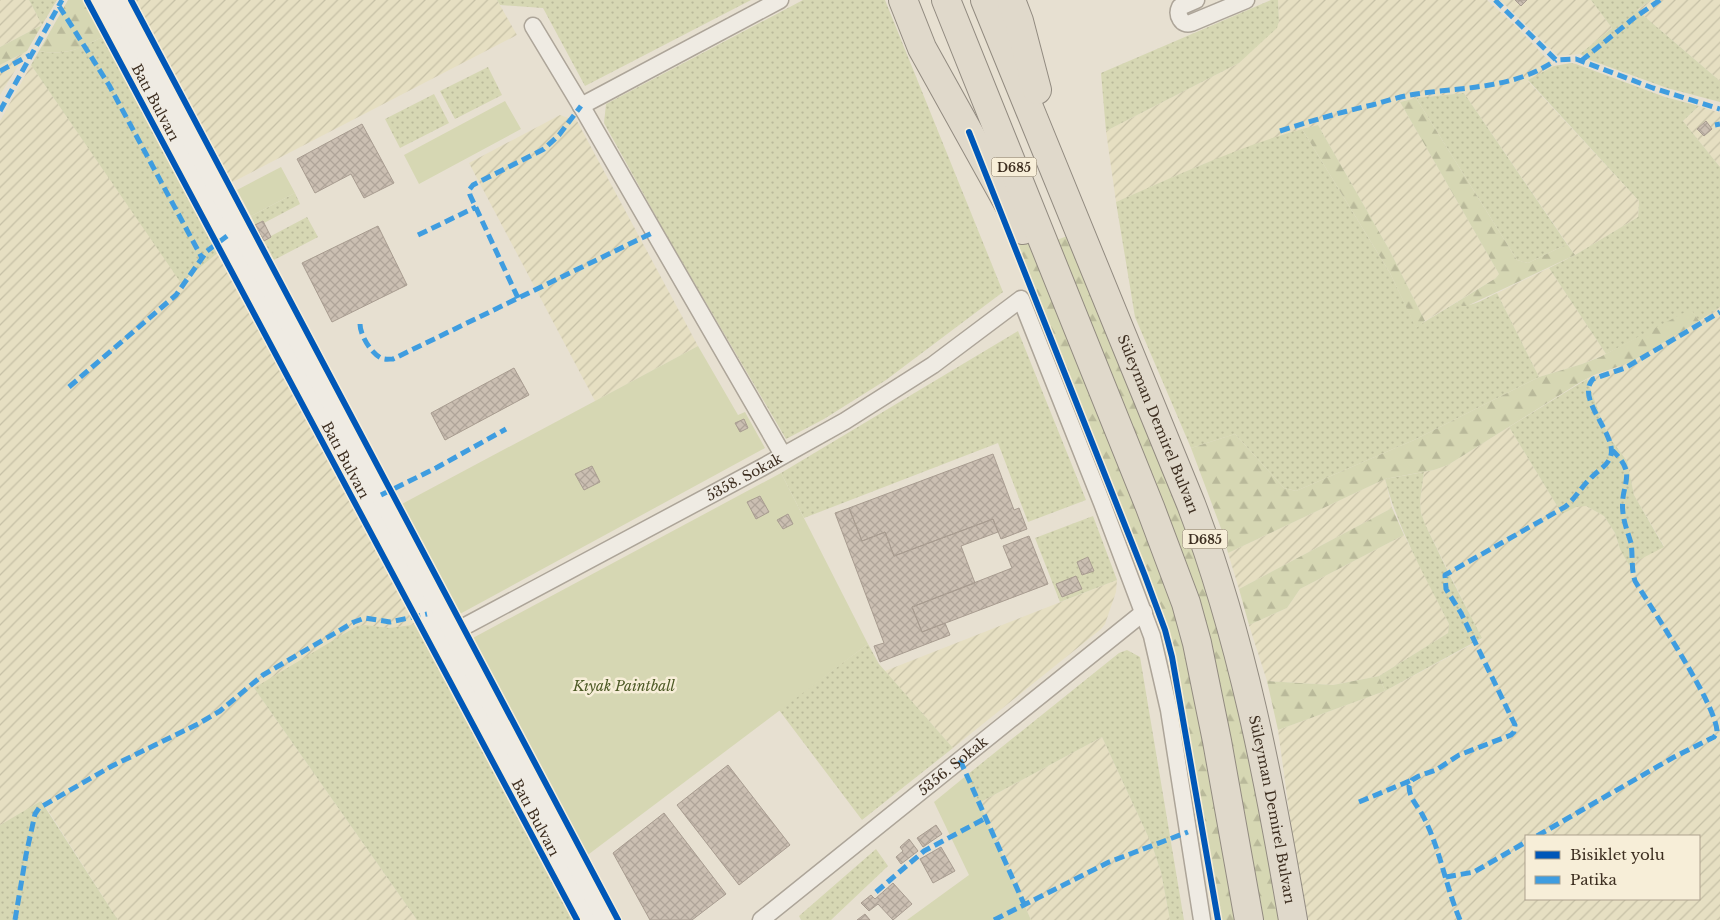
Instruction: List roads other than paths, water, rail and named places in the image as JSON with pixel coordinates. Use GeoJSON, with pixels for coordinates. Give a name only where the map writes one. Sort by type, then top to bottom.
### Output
{"type":"FeatureCollection","features":[{"type":"Feature","properties":{"kind":"highway"},"geometry":{"type":"LineString","coordinates":[[903,0],[922,48],[1081,334]]}},
{"type":"Feature","properties":{"kind":"highway","name":"D685"},"geometry":{"type":"LineString","coordinates":[[946,0],[1171,559],[1195,636],[1217,741],[1249,920]]}},
{"type":"Feature","properties":{"kind":"highway","name":"Süleyman Demirel Bulvarı"},"geometry":{"type":"LineString","coordinates":[[985,0],[1177,468],[1212,560],[1231,625],[1261,746],[1293,920]]}},
{"type":"Feature","properties":{"kind":"highway"},"geometry":{"type":"LineString","coordinates":[[1012,0],[1035,82],[1057,176]]}},
{"type":"Feature","properties":{"kind":"street","name":"Batı Bulvarı"},"geometry":{"type":"LineString","coordinates":[[101,0],[590,920]]}},
{"type":"Feature","properties":{"kind":"street","name":"Batı Bulvarı"},"geometry":{"type":"LineString","coordinates":[[118,0],[607,920]]}},
{"type":"Feature","properties":{"kind":"street"},"geometry":{"type":"LineString","coordinates":[[581,106],[780,0]]}},
{"type":"Feature","properties":{"kind":"street"},"geometry":{"type":"LineString","coordinates":[[1196,0],[1180,7],[1179,14],[1183,23],[1191,23],[1246,0]]}},
{"type":"Feature","properties":{"kind":"street"},"geometry":{"type":"LineString","coordinates":[[533,26],[783,455]]}},
{"type":"Feature","properties":{"kind":"street","name":"5358. Sokak"},"geometry":{"type":"LineString","coordinates":[[454,632],[845,421],[932,365],[1022,299],[1144,612]]}},
{"type":"Feature","properties":{"kind":"street"},"geometry":{"type":"LineString","coordinates":[[1144,612],[1160,664],[1169,710],[1202,920]]}},
{"type":"Feature","properties":{"kind":"street","name":"5356. Sokak"},"geometry":{"type":"LineString","coordinates":[[761,920],[1144,612]]}},
{"type":"Feature","properties":{"kind":"park label","name":"Kıyak Paintball"},"geometry":{"type":"Point","coordinates":[624,686]}}]}
